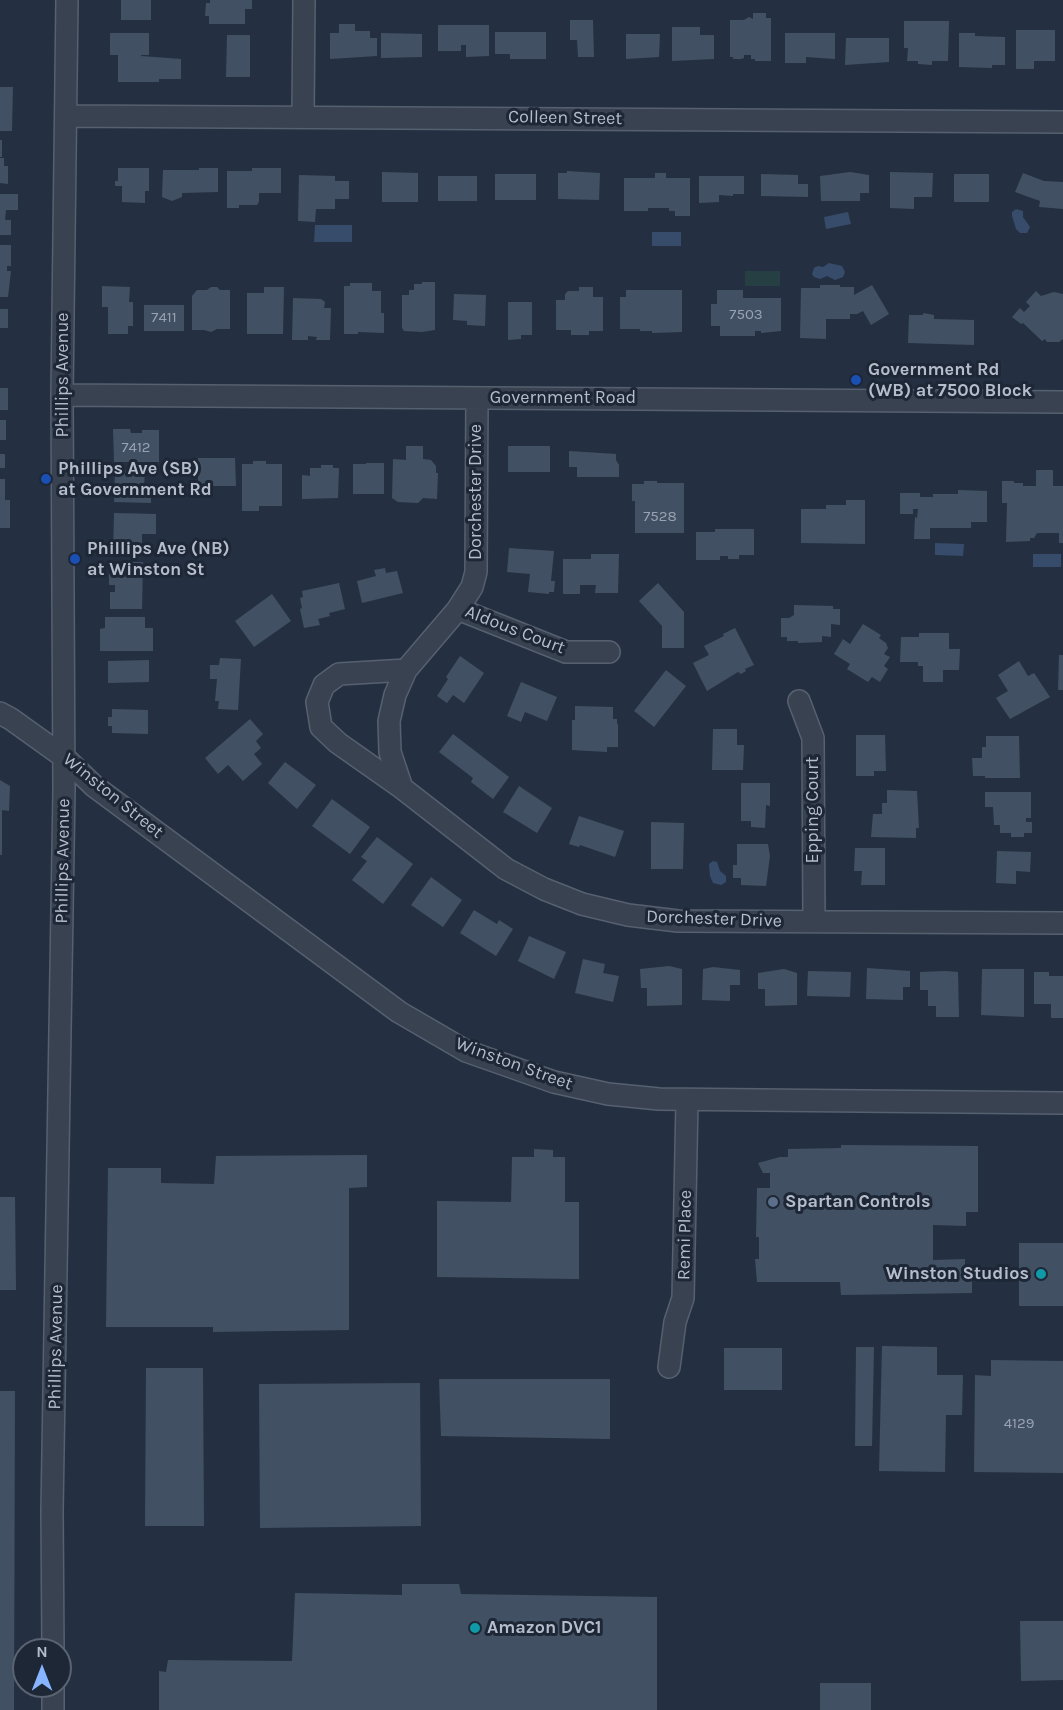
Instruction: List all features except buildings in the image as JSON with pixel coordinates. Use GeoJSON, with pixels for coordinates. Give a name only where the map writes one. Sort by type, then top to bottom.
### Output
{"type":"FeatureCollection","features":[{"type":"Feature","properties":{"kind":"street","name":"Phillips Avenue"},"geometry":{"type":"LineString","coordinates":[[53,1638],[52,1500],[64,757],[62,395],[67,0]]}},
{"type":"Feature","properties":{"kind":"street"},"geometry":{"type":"LineString","coordinates":[[303,116],[304,0]]}},
{"type":"Feature","properties":{"kind":"street","name":"Colleen Street"},"geometry":{"type":"LineString","coordinates":[[66,116],[1063,122]]}},
{"type":"Feature","properties":{"kind":"street","name":"Government Road"},"geometry":{"type":"LineString","coordinates":[[62,395],[1063,402]]}},
{"type":"Feature","properties":{"kind":"street","name":"Dorchester Drive"},"geometry":{"type":"LineString","coordinates":[[402,788],[390,752],[389,721],[395,694],[406,670],[458,609],[472,587],[476,572],[477,398]]}},
{"type":"Feature","properties":{"kind":"street","name":"Aldous Court"},"geometry":{"type":"LineString","coordinates":[[458,609],[566,652],[609,652]]}},
{"type":"Feature","properties":{"kind":"street","name":"Dorchester Drive"},"geometry":{"type":"LineString","coordinates":[[406,670],[339,674],[324,685],[317,702],[321,727],[338,743],[402,788],[506,869],[544,889],[582,904],[628,915],[678,921],[1063,923]]}},
{"type":"Feature","properties":{"kind":"street","name":"Epping Court"},"geometry":{"type":"LineString","coordinates":[[799,701],[813,738],[814,921]]}},
{"type":"Feature","properties":{"kind":"street","name":"Winston Street"},"geometry":{"type":"LineString","coordinates":[[0,713],[11,718],[64,757],[94,786],[399,1012],[466,1051],[554,1082],[608,1094],[687,1101],[1063,1104]]}},
{"type":"Feature","properties":{"kind":"street","name":"Remi Place"},"geometry":{"type":"LineString","coordinates":[[669,1367],[675,1322],[683,1298],[687,1101]]}},
{"type":"Feature","properties":{"kind":"green space"},"geometry":{"type":"Polygon","coordinates":[[[745,271],[780,271],[780,286],[745,286],[745,271]]]}},
{"type":"Feature","properties":{"kind":"water"},"geometry":{"type":"Polygon","coordinates":[[[1016,209],[1023,211],[1023,217],[1030,227],[1027,233],[1020,233],[1016,229],[1012,212],[1016,209]]]}},
{"type":"Feature","properties":{"kind":"water"},"geometry":{"type":"Polygon","coordinates":[[[848,212],[851,224],[826,229],[824,217],[848,212]]]}},
{"type":"Feature","properties":{"kind":"water"},"geometry":{"type":"Polygon","coordinates":[[[315,225],[352,225],[352,242],[314,242],[315,225]]]}},
{"type":"Feature","properties":{"kind":"water"},"geometry":{"type":"Polygon","coordinates":[[[652,232],[681,232],[681,246],[652,246],[652,232]]]}},
{"type":"Feature","properties":{"kind":"water"},"geometry":{"type":"Polygon","coordinates":[[[829,263],[842,266],[845,272],[843,277],[835,280],[827,276],[820,279],[814,277],[812,274],[814,268],[823,267],[829,263]]]}},
{"type":"Feature","properties":{"kind":"water"},"geometry":{"type":"Polygon","coordinates":[[[935,543],[964,544],[963,556],[935,555],[935,543]]]}},
{"type":"Feature","properties":{"kind":"water"},"geometry":{"type":"Polygon","coordinates":[[[1033,554],[1061,554],[1061,567],[1033,567],[1033,554]]]}},
{"type":"Feature","properties":{"kind":"water"},"geometry":{"type":"Polygon","coordinates":[[[713,861],[717,862],[720,871],[726,876],[726,882],[721,885],[713,883],[710,876],[709,864],[713,861]]]}},
{"type":"Feature","properties":{"kind":"place","name":"Government Rd (WB) at 7500 Block"},"geometry":{"type":"Point","coordinates":[856,380]}},
{"type":"Feature","properties":{"kind":"place","name":"Phillips Ave (SB) at Government Rd"},"geometry":{"type":"Point","coordinates":[46,479]}},
{"type":"Feature","properties":{"kind":"place","name":"Phillips Ave (NB) at Winston St"},"geometry":{"type":"Point","coordinates":[75,559]}},
{"type":"Feature","properties":{"kind":"place","name":"Spartan Controls"},"geometry":{"type":"Point","coordinates":[773,1202]}},
{"type":"Feature","properties":{"kind":"place","name":"Winston Studios"},"geometry":{"type":"Point","coordinates":[1041,1274]}},
{"type":"Feature","properties":{"kind":"place","name":"Amazon DVC1"},"geometry":{"type":"Point","coordinates":[475,1628]}}]}
